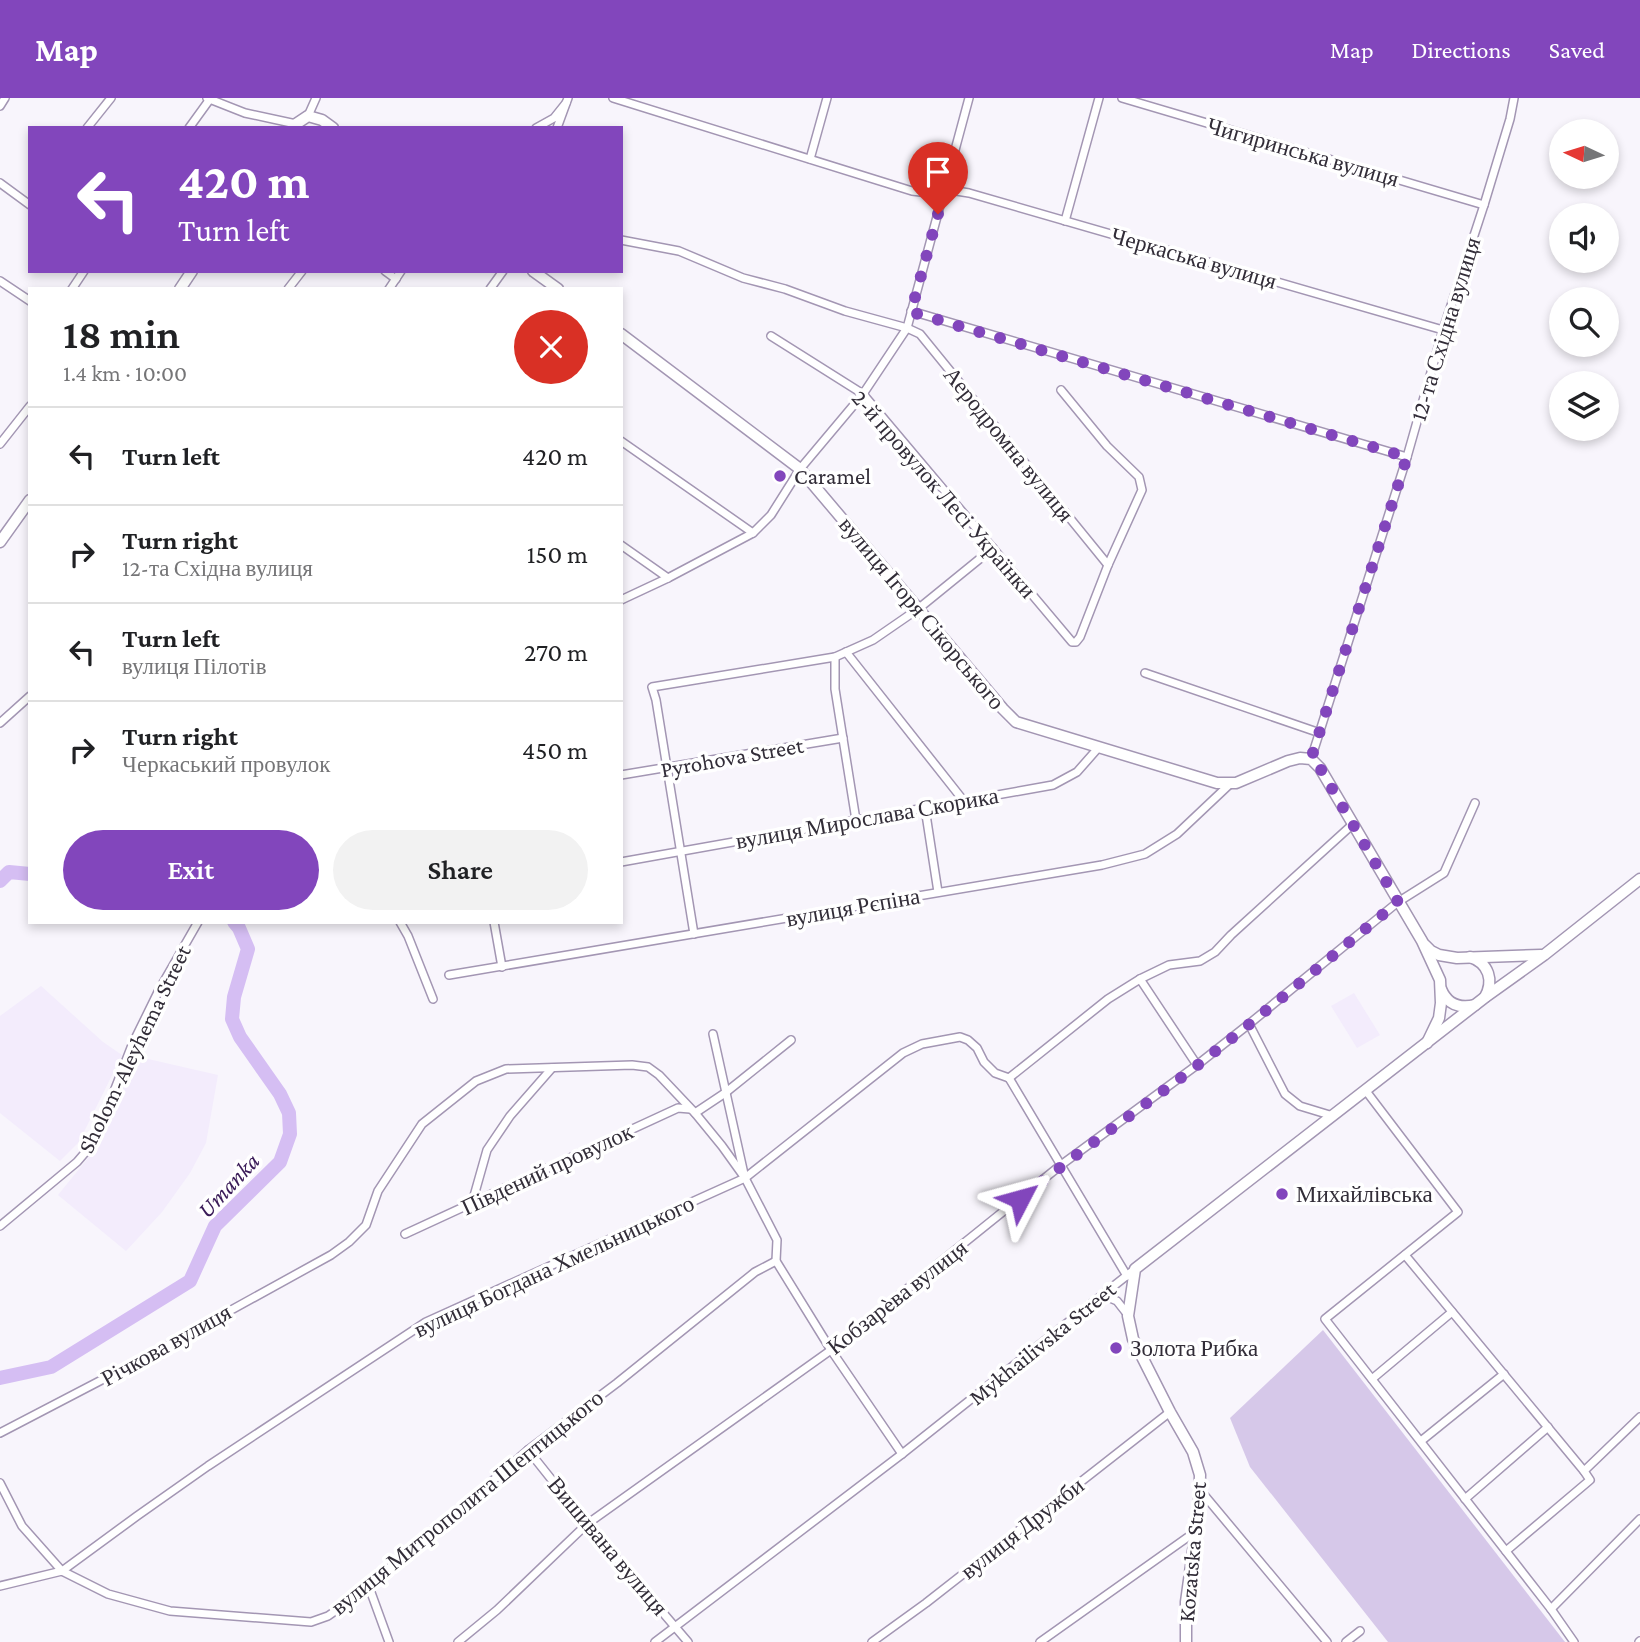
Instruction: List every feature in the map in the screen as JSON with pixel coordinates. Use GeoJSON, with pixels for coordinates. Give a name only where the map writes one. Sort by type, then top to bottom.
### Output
{"type":"FeatureCollection","features":[{"type":"Feature","properties":{"kind":"main road"},"geometry":{"type":"LineString","coordinates":[[295,126],[309,117],[322,120],[330,126]]}},
{"type":"Feature","properties":{"kind":"main road"},"geometry":{"type":"LineString","coordinates":[[536,273],[555,287]]}},
{"type":"Feature","properties":{"kind":"main road","name":"вулиця Ігоря Сікорського"},"geometry":{"type":"LineString","coordinates":[[623,336],[800,469],[1016,723],[1217,783],[1236,783],[1288,761],[1311,759]]}},
{"type":"Feature","properties":{"kind":"main road"},"geometry":{"type":"LineString","coordinates":[[0,542],[28,503]]}},
{"type":"Feature","properties":{"kind":"main road"},"geometry":{"type":"LineString","coordinates":[[1311,759],[1320,768],[1422,942],[1448,1001],[1463,1007],[1472,1006],[1481,1000],[1487,993],[1490,982],[1483,964],[1476,959],[1440,955],[1422,942]]}},
{"type":"Feature","properties":{"kind":"main road","name":"Mykhailivska Street"},"geometry":{"type":"LineString","coordinates":[[1131,1272],[1640,879]]}},
{"type":"Feature","properties":{"kind":"main road"},"geometry":{"type":"LineString","coordinates":[[1427,1043],[1438,1018],[1441,972],[1446,965],[1462,957],[1544,955]]}},
{"type":"Feature","properties":{"kind":"main road","name":"Kozatska Street"},"geometry":{"type":"LineString","coordinates":[[1131,1272],[1128,1316],[1133,1339],[1193,1451],[1200,1475],[1186,1602],[1186,1642]]}},
{"type":"Feature","properties":{"kind":"street"},"geometry":{"type":"LineString","coordinates":[[0,106],[5,98]]}},
{"type":"Feature","properties":{"kind":"street"},"geometry":{"type":"LineString","coordinates":[[88,126],[111,98]]}},
{"type":"Feature","properties":{"kind":"street"},"geometry":{"type":"LineString","coordinates":[[309,117],[316,98]]}},
{"type":"Feature","properties":{"kind":"street","name":"Черкаська вулиця"},"geometry":{"type":"LineString","coordinates":[[613,98],[912,191],[929,193],[944,189],[969,193],[1443,330]]}},
{"type":"Feature","properties":{"kind":"street"},"geometry":{"type":"LineString","coordinates":[[810,159],[827,98]]}},
{"type":"Feature","properties":{"kind":"street"},"geometry":{"type":"LineString","coordinates":[[623,599],[753,533],[771,515],[800,469],[863,394],[907,328],[969,98]]}},
{"type":"Feature","properties":{"kind":"street"},"geometry":{"type":"LineString","coordinates":[[1065,221],[1099,98]]}},
{"type":"Feature","properties":{"kind":"street","name":"Чигиринська вулиця"},"geometry":{"type":"LineString","coordinates":[[1122,98],[1484,205]]}},
{"type":"Feature","properties":{"kind":"street","name":"12-та Східна вулиця"},"geometry":{"type":"LineString","coordinates":[[1311,759],[1407,457],[1443,330],[1510,119],[1514,98]]}},
{"type":"Feature","properties":{"kind":"street"},"geometry":{"type":"LineString","coordinates":[[190,126],[208,99],[245,113],[295,126]]}},
{"type":"Feature","properties":{"kind":"street"},"geometry":{"type":"LineString","coordinates":[[540,126],[554,118],[567,100]]}},
{"type":"Feature","properties":{"kind":"street"},"geometry":{"type":"LineString","coordinates":[[558,126],[567,100]]}},
{"type":"Feature","properties":{"kind":"street"},"geometry":{"type":"LineString","coordinates":[[0,183],[28,204]]}},
{"type":"Feature","properties":{"kind":"street"},"geometry":{"type":"LineString","coordinates":[[623,240],[679,251],[743,278],[907,328]]}},
{"type":"Feature","properties":{"kind":"street"},"geometry":{"type":"LineString","coordinates":[[290,287],[300,273]]}},
{"type":"Feature","properties":{"kind":"street"},"geometry":{"type":"LineString","coordinates":[[388,273],[396,279]]}},
{"type":"Feature","properties":{"kind":"street"},"geometry":{"type":"LineString","coordinates":[[390,287],[400,273]]}},
{"type":"Feature","properties":{"kind":"street"},"geometry":{"type":"LineString","coordinates":[[0,281],[28,300]]}},
{"type":"Feature","properties":{"kind":"street"},"geometry":{"type":"LineString","coordinates":[[911,312],[1407,457]]}},
{"type":"Feature","properties":{"kind":"street","name":"Аеродромна вулиця"},"geometry":{"type":"LineString","coordinates":[[907,328],[920,334],[1108,565]]}},
{"type":"Feature","properties":{"kind":"street","name":"2-й провулок Лесі Українки"},"geometry":{"type":"LineString","coordinates":[[771,336],[863,394],[1072,642],[1076,642],[1080,637],[1108,565]]}},
{"type":"Feature","properties":{"kind":"street"},"geometry":{"type":"LineString","coordinates":[[1061,390],[1107,446],[1139,477],[1142,484],[1142,490],[1108,565]]}},
{"type":"Feature","properties":{"kind":"street"},"geometry":{"type":"LineString","coordinates":[[0,443],[28,409]]}},
{"type":"Feature","properties":{"kind":"street"},"geometry":{"type":"LineString","coordinates":[[623,442],[753,533]]}},
{"type":"Feature","properties":{"kind":"street"},"geometry":{"type":"LineString","coordinates":[[623,546],[668,578]]}},
{"type":"Feature","properties":{"kind":"street"},"geometry":{"type":"LineString","coordinates":[[695,934],[652,687],[835,657],[873,640],[918,609],[993,548]]}},
{"type":"Feature","properties":{"kind":"street"},"geometry":{"type":"LineString","coordinates":[[846,652],[963,800]]}},
{"type":"Feature","properties":{"kind":"street"},"geometry":{"type":"LineString","coordinates":[[835,657],[835,689],[856,820]]}},
{"type":"Feature","properties":{"kind":"street"},"geometry":{"type":"LineString","coordinates":[[1145,673],[1320,733]]}},
{"type":"Feature","properties":{"kind":"street"},"geometry":{"type":"LineString","coordinates":[[0,723],[28,698]]}},
{"type":"Feature","properties":{"kind":"street","name":"Pyrohova Street"},"geometry":{"type":"LineString","coordinates":[[623,775],[843,738]]}},
{"type":"Feature","properties":{"kind":"street","name":"вулиця Мирослава Скорика"},"geometry":{"type":"LineString","coordinates":[[623,862],[1053,785],[1077,772],[1100,747]]}},
{"type":"Feature","properties":{"kind":"street","name":"вулиця Рєпіна"},"geometry":{"type":"LineString","coordinates":[[449,975],[1102,865],[1144,854],[1177,834],[1231,783]]}},
{"type":"Feature","properties":{"kind":"street","name":"Кобзарèва вулиця"},"geometry":{"type":"LineString","coordinates":[[458,1642],[497,1610],[587,1524],[831,1350],[1061,1166],[1249,1024],[1398,902],[1444,873],[1475,803]]}},
{"type":"Feature","properties":{"kind":"street"},"geometry":{"type":"LineString","coordinates":[[925,808],[938,892]]}},
{"type":"Feature","properties":{"kind":"street"},"geometry":{"type":"LineString","coordinates":[[1131,1272],[1061,1166],[1009,1078],[1091,1012],[1140,979],[1169,965],[1200,961],[1215,952],[1353,824]]}},
{"type":"Feature","properties":{"kind":"street","name":"Sholom-Aleyhema Street"},"geometry":{"type":"LineString","coordinates":[[0,1226],[77,1162],[89,1148],[132,1045],[159,990],[197,924]]}},
{"type":"Feature","properties":{"kind":"street"},"geometry":{"type":"LineString","coordinates":[[401,924],[433,999]]}},
{"type":"Feature","properties":{"kind":"street"},"geometry":{"type":"LineString","coordinates":[[494,924],[502,967]]}},
{"type":"Feature","properties":{"kind":"street"},"geometry":{"type":"LineString","coordinates":[[1140,979],[1197,1065]]}},
{"type":"Feature","properties":{"kind":"street"},"geometry":{"type":"LineString","coordinates":[[1249,1024],[1284,1094],[1300,1106],[1333,1116]]}},
{"type":"Feature","properties":{"kind":"street"},"geometry":{"type":"LineString","coordinates":[[713,1034],[745,1178],[777,1240],[776,1261],[831,1350],[902,1454]]}},
{"type":"Feature","properties":{"kind":"street","name":"вулиця Богдана Хмельницького"},"geometry":{"type":"LineString","coordinates":[[62,1572],[208,1466],[426,1322],[745,1178],[903,1053],[922,1044],[960,1037],[977,1048],[984,1062],[995,1073],[1009,1078]]}},
{"type":"Feature","properties":{"kind":"street","name":"Південий провулок"},"geometry":{"type":"LineString","coordinates":[[405,1234],[678,1108],[692,1111],[725,1093],[791,1040]]}},
{"type":"Feature","properties":{"kind":"street","name":"Річкова вулиця"},"geometry":{"type":"LineString","coordinates":[[0,1433],[186,1336],[331,1255],[366,1225],[378,1191],[422,1124],[476,1081],[506,1069],[632,1065],[648,1067],[659,1075],[692,1111],[745,1178]]}},
{"type":"Feature","properties":{"kind":"street"},"geometry":{"type":"LineString","coordinates":[[472,1203],[487,1150],[510,1116],[552,1068]]}},
{"type":"Feature","properties":{"kind":"street"},"geometry":{"type":"LineString","coordinates":[[1366,1091],[1458,1212],[1325,1319],[1552,1609],[1574,1642]]}},
{"type":"Feature","properties":{"kind":"street"},"geometry":{"type":"LineString","coordinates":[[1405,1255],[1590,1480],[1506,1552]]}},
{"type":"Feature","properties":{"kind":"street","name":"вулиця Митрополита Шептицького"},"geometry":{"type":"LineString","coordinates":[[62,1572],[108,1594],[170,1611],[310,1622],[328,1616],[369,1587],[412,1546],[528,1450],[617,1383],[755,1272],[776,1261]]}},
{"type":"Feature","properties":{"kind":"street","name":"Mykhailivska Street"},"geometry":{"type":"LineString","coordinates":[[655,1642],[902,1454],[1131,1272]]}},
{"type":"Feature","properties":{"kind":"street"},"geometry":{"type":"LineString","coordinates":[[1103,1295],[1117,1301],[1128,1316]]}},
{"type":"Feature","properties":{"kind":"street"},"geometry":{"type":"LineString","coordinates":[[1372,1379],[1452,1312]]}},
{"type":"Feature","properties":{"kind":"street"},"geometry":{"type":"LineString","coordinates":[[1420,1441],[1504,1374]]}},
{"type":"Feature","properties":{"kind":"street","name":"вулиця Дружби"},"geometry":{"type":"LineString","coordinates":[[872,1642],[1170,1412]]}},
{"type":"Feature","properties":{"kind":"street"},"geometry":{"type":"LineString","coordinates":[[1584,1471],[1640,1417]]}},
{"type":"Feature","properties":{"kind":"street"},"geometry":{"type":"LineString","coordinates":[[1465,1499],[1548,1427]]}},
{"type":"Feature","properties":{"kind":"street","name":"Вишивана вулиця"},"geometry":{"type":"LineString","coordinates":[[528,1450],[688,1642]]}},
{"type":"Feature","properties":{"kind":"street"},"geometry":{"type":"LineString","coordinates":[[0,1483],[22,1526],[62,1572],[0,1586]]}},
{"type":"Feature","properties":{"kind":"street"},"geometry":{"type":"LineString","coordinates":[[1200,1490],[1327,1642]]}},
{"type":"Feature","properties":{"kind":"street"},"geometry":{"type":"LineString","coordinates":[[1552,1609],[1640,1519]]}},
{"type":"Feature","properties":{"kind":"street"},"geometry":{"type":"LineString","coordinates":[[1040,1642],[1195,1532]]}},
{"type":"Feature","properties":{"kind":"street"},"geometry":{"type":"LineString","coordinates":[[369,1587],[389,1642]]}},
{"type":"Feature","properties":{"kind":"street"},"geometry":{"type":"LineString","coordinates":[[1346,1642],[1360,1631]]}},
{"type":"Feature","properties":{"kind":"shaded area"},"geometry":{"type":"Polygon","coordinates":[[[41,986],[103,1042],[122,1055],[79,1142],[60,1161],[0,1113],[0,1016],[41,986]]]}},
{"type":"Feature","properties":{"kind":"shaded area"},"geometry":{"type":"Polygon","coordinates":[[[1354,993],[1380,1035],[1357,1048],[1331,1006],[1354,993]]]}},
{"type":"Feature","properties":{"kind":"shaded area"},"geometry":{"type":"Polygon","coordinates":[[[135,1056],[218,1075],[206,1143],[190,1173],[162,1212],[126,1251],[58,1195],[98,1146],[135,1056]]]}},
{"type":"Feature","properties":{"kind":"shaded area"},"geometry":{"type":"Polygon","coordinates":[[[1323,1330],[1565,1642],[1388,1642],[1250,1467],[1230,1418],[1323,1330]]]}},
{"type":"Feature","properties":{"kind":"waterway","name":"Umanka"},"geometry":{"type":"LineString","coordinates":[[0,881],[9,872],[28,874]]}},
{"type":"Feature","properties":{"kind":"waterway","name":"Umanka"},"geometry":{"type":"LineString","coordinates":[[0,1378],[51,1367],[190,1281],[215,1226],[280,1162],[290,1134],[289,1113],[280,1094],[240,1037],[232,1019],[234,997],[248,949],[236,924]]}},
{"type":"Feature","properties":{"kind":"place","name":"Caramel"},"geometry":{"type":"Point","coordinates":[780,476]}},
{"type":"Feature","properties":{"kind":"place","name":"Михайлівська"},"geometry":{"type":"Point","coordinates":[1282,1194]}},
{"type":"Feature","properties":{"kind":"place","name":"Золота Рибка"},"geometry":{"type":"Point","coordinates":[1116,1348]}},
{"type":"Feature","properties":{"kind":"route"},"geometry":{"type":"LineString","coordinates":[[938,214],[911,312],[1407,457],[1311,759],[1320,768],[1398,902],[1197,1065],[1020,1199]]}}]}
